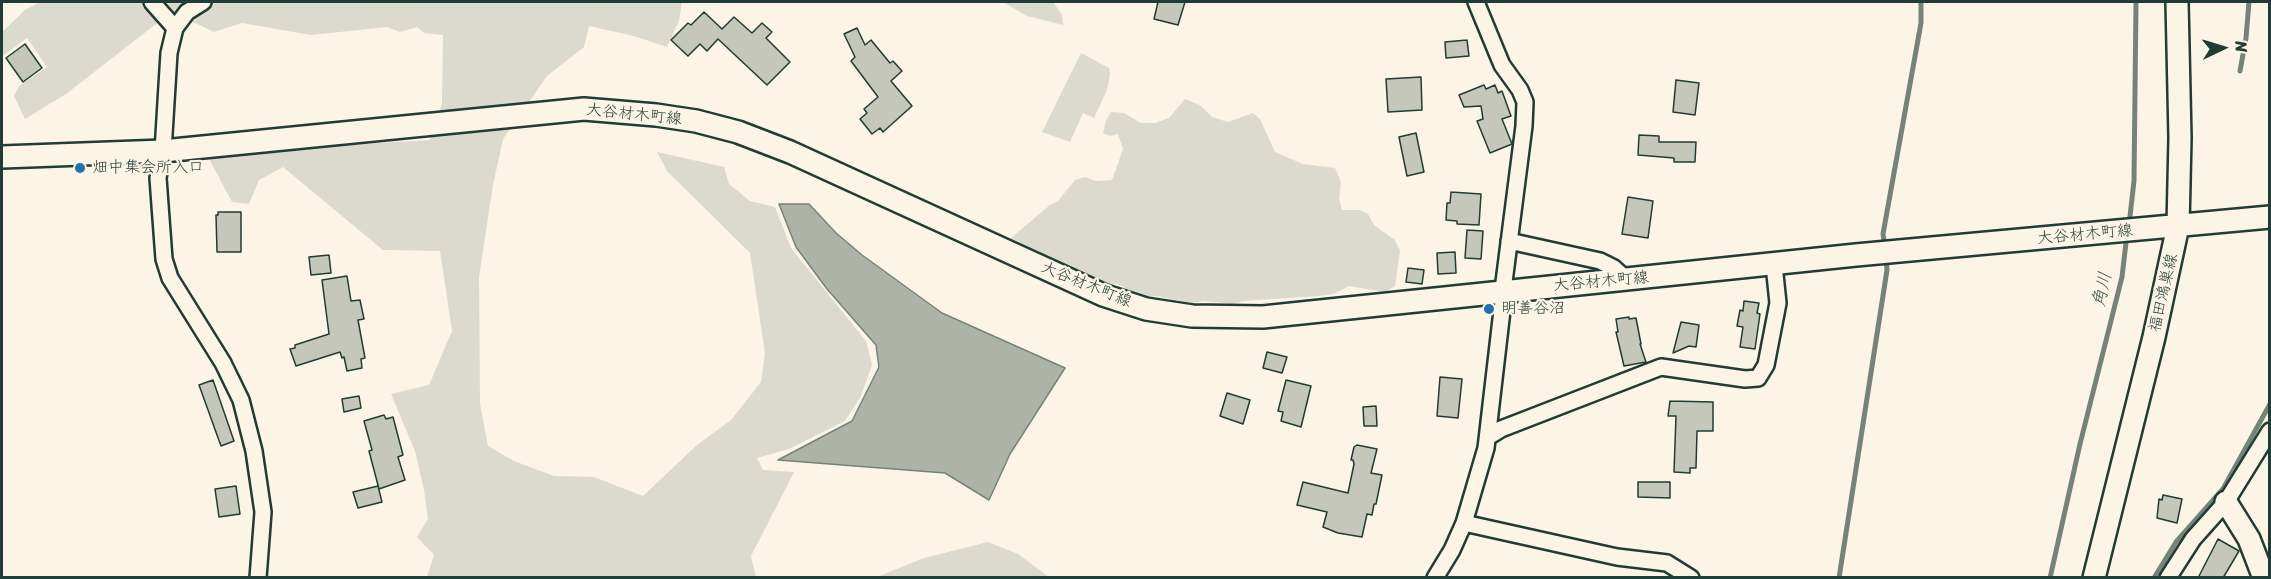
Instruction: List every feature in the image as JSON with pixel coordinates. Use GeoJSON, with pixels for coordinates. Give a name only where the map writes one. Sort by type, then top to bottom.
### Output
{"type":"FeatureCollection","features":[{"type":"Feature","properties":{"kind":"main road","name":"福田鴻巣線"},"geometry":{"type":"LineString","coordinates":[[2094,578],[2154,337],[2178,226],[2180,138],[2177,2]]}},
{"type":"Feature","properties":{"kind":"main road","name":"大谷材木町線"},"geometry":{"type":"LineString","coordinates":[[2,156],[163,151],[364,132],[480,118],[584,109],[611,109],[696,121],[738,132],[801,156],[1103,295],[1146,309],[1192,316],[1263,317],[1626,279],[2270,217]]}},
{"type":"Feature","properties":{"kind":"main road"},"geometry":{"type":"LineString","coordinates":[[2226,502],[2246,533],[2264,578]]}},
{"type":"Feature","properties":{"kind":"street"},"geometry":{"type":"LineString","coordinates":[[152,2],[175,28]]}},
{"type":"Feature","properties":{"kind":"street"},"geometry":{"type":"LineString","coordinates":[[203,2],[187,12],[175,28],[169,53],[163,151],[158,178],[164,259],[170,278],[223,363],[241,400],[254,451],[263,512],[258,578]]}},
{"type":"Feature","properties":{"kind":"street"},"geometry":{"type":"LineString","coordinates":[[1476,2],[1498,57],[1520,90],[1525,102],[1504,282]]}},
{"type":"Feature","properties":{"kind":"street"},"geometry":{"type":"LineString","coordinates":[[1509,241],[1600,261],[1614,268],[1626,279]]}},
{"type":"Feature","properties":{"kind":"street"},"geometry":{"type":"LineString","coordinates":[[1488,437],[1501,429],[1661,367],[1745,380],[1758,378],[1766,366],[1778,303],[1774,265]]}},
{"type":"Feature","properties":{"kind":"street"},"geometry":{"type":"LineString","coordinates":[[1435,578],[1452,550],[1464,523],[1488,437],[1503,302]]}},
{"type":"Feature","properties":{"kind":"street"},"geometry":{"type":"LineString","coordinates":[[2168,578],[2193,539],[2226,502],[2270,431]]}},
{"type":"Feature","properties":{"kind":"street"},"geometry":{"type":"LineString","coordinates":[[1464,523],[1617,557],[1667,563],[1690,578]]}},
{"type":"Feature","properties":{"kind":"shaded area"},"geometry":{"type":"Polygon","coordinates":[[[40,2],[682,2],[679,21],[667,47],[634,36],[589,26],[584,47],[547,76],[503,139],[493,185],[479,277],[480,404],[488,446],[514,461],[554,476],[594,477],[643,496],[697,445],[731,420],[761,382],[765,353],[750,253],[667,171],[657,152],[724,167],[729,184],[750,201],[775,207],[791,248],[866,341],[872,365],[861,396],[845,421],[789,449],[757,458],[763,470],[794,472],[751,556],[756,577],[427,577],[434,555],[417,537],[428,519],[424,490],[415,451],[391,394],[429,385],[452,331],[440,251],[383,250],[283,167],[259,180],[249,204],[232,202],[206,153],[430,140],[442,103],[443,35],[424,33],[417,27],[400,32],[387,27],[311,35],[242,23],[214,32],[179,15],[156,24],[66,94],[25,119],[14,96],[19,86],[47,67],[27,38],[4,55],[2,32],[25,10],[40,2]]]}},
{"type":"Feature","properties":{"kind":"shaded area"},"geometry":{"type":"Polygon","coordinates":[[[1003,2],[1053,2],[1062,15],[1063,25],[1027,16],[1003,2]]]}},
{"type":"Feature","properties":{"kind":"shaded area"},"geometry":{"type":"Polygon","coordinates":[[[1081,53],[1109,68],[1110,75],[1107,90],[1094,118],[1083,113],[1070,142],[1042,132],[1081,53]]]}},
{"type":"Feature","properties":{"kind":"shaded area"},"geometry":{"type":"Polygon","coordinates":[[[1185,99],[1200,105],[1212,117],[1228,122],[1253,113],[1260,119],[1275,152],[1303,164],[1335,168],[1341,182],[1339,198],[1342,210],[1360,210],[1368,214],[1374,225],[1395,240],[1400,251],[1395,286],[1385,292],[1349,286],[1334,294],[1319,296],[1243,301],[1233,304],[1204,301],[1191,303],[1156,296],[1144,297],[1117,284],[1100,284],[1060,267],[1047,256],[1011,238],[1050,205],[1058,201],[1075,180],[1085,177],[1096,181],[1112,180],[1123,149],[1118,134],[1110,136],[1103,133],[1106,120],[1111,112],[1124,113],[1141,123],[1155,123],[1169,118],[1185,99]]]}},
{"type":"Feature","properties":{"kind":"shaded area"},"geometry":{"type":"Polygon","coordinates":[[[779,204],[809,204],[836,233],[862,255],[942,313],[1065,368],[1010,454],[989,500],[945,473],[778,460],[852,421],[879,367],[876,345],[827,289],[796,247],[779,204]]]}},
{"type":"Feature","properties":{"kind":"shaded area"},"geometry":{"type":"Polygon","coordinates":[[[988,542],[1018,554],[1049,577],[877,577],[924,558],[988,542]]]}},
{"type":"Feature","properties":{"kind":"building"},"geometry":{"type":"Polygon","coordinates":[[[1158,2],[1185,2],[1178,25],[1154,19],[1158,2]]]}},
{"type":"Feature","properties":{"kind":"building"},"geometry":{"type":"Polygon","coordinates":[[[704,12],[722,29],[734,17],[752,33],[762,23],[772,32],[766,38],[790,62],[767,85],[718,39],[707,51],[700,44],[688,56],[671,40],[688,23],[691,25],[704,12]]]}},
{"type":"Feature","properties":{"kind":"building"},"geometry":{"type":"Polygon","coordinates":[[[857,28],[865,45],[871,40],[890,63],[893,61],[902,71],[891,81],[912,106],[883,132],[880,128],[872,134],[860,119],[867,113],[864,109],[878,97],[851,61],[855,57],[844,34],[857,28]]]}},
{"type":"Feature","properties":{"kind":"building"},"geometry":{"type":"Polygon","coordinates":[[[1467,40],[1469,56],[1446,58],[1445,42],[1467,40]]]}},
{"type":"Feature","properties":{"kind":"building"},"geometry":{"type":"Polygon","coordinates":[[[25,44],[42,68],[23,82],[6,58],[25,44]]]}},
{"type":"Feature","properties":{"kind":"building"},"geometry":{"type":"Polygon","coordinates":[[[1421,77],[1422,110],[1388,112],[1386,79],[1421,77]]]}},
{"type":"Feature","properties":{"kind":"building"},"geometry":{"type":"Polygon","coordinates":[[[1676,80],[1699,83],[1695,115],[1673,112],[1676,80]]]}},
{"type":"Feature","properties":{"kind":"building"},"geometry":{"type":"Polygon","coordinates":[[[1484,85],[1486,89],[1495,85],[1498,93],[1502,91],[1511,116],[1502,119],[1512,144],[1490,153],[1477,121],[1483,119],[1481,106],[1464,107],[1459,95],[1484,85]]]}},
{"type":"Feature","properties":{"kind":"building"},"geometry":{"type":"Polygon","coordinates":[[[1416,133],[1424,172],[1407,176],[1399,137],[1416,133]]]}},
{"type":"Feature","properties":{"kind":"building"},"geometry":{"type":"Polygon","coordinates":[[[1639,135],[1659,136],[1659,142],[1696,142],[1695,162],[1674,162],[1674,158],[1638,155],[1639,135]]]}},
{"type":"Feature","properties":{"kind":"building"},"geometry":{"type":"Polygon","coordinates":[[[1451,192],[1481,194],[1479,225],[1457,224],[1457,221],[1446,220],[1447,203],[1450,203],[1451,192]]]}},
{"type":"Feature","properties":{"kind":"building"},"geometry":{"type":"Polygon","coordinates":[[[1628,197],[1653,201],[1648,238],[1622,234],[1628,197]]]}},
{"type":"Feature","properties":{"kind":"building"},"geometry":{"type":"Polygon","coordinates":[[[218,212],[241,212],[241,252],[217,252],[216,215],[218,212]]]}},
{"type":"Feature","properties":{"kind":"building"},"geometry":{"type":"Polygon","coordinates":[[[1467,230],[1483,231],[1481,259],[1465,258],[1467,230]]]}},
{"type":"Feature","properties":{"kind":"building"},"geometry":{"type":"Polygon","coordinates":[[[1455,252],[1456,273],[1438,274],[1437,253],[1455,252]]]}},
{"type":"Feature","properties":{"kind":"building"},"geometry":{"type":"Polygon","coordinates":[[[329,255],[331,273],[311,275],[309,257],[329,255]]]}},
{"type":"Feature","properties":{"kind":"building"},"geometry":{"type":"Polygon","coordinates":[[[1408,268],[1424,270],[1422,284],[1406,282],[1408,268]]]}},
{"type":"Feature","properties":{"kind":"building"},"geometry":{"type":"Polygon","coordinates":[[[347,276],[351,301],[360,300],[364,319],[358,320],[365,358],[361,359],[362,368],[347,371],[344,357],[342,358],[340,352],[296,366],[290,349],[295,348],[295,345],[329,334],[322,280],[347,276]]]}},
{"type":"Feature","properties":{"kind":"building"},"geometry":{"type":"Polygon","coordinates":[[[1744,301],[1759,303],[1757,313],[1760,314],[1755,349],[1740,347],[1743,327],[1737,326],[1744,301]]]}},
{"type":"Feature","properties":{"kind":"building"},"geometry":{"type":"Polygon","coordinates":[[[1629,317],[1629,319],[1636,318],[1640,344],[1646,362],[1624,366],[1616,332],[1618,332],[1616,319],[1629,317]]]}},
{"type":"Feature","properties":{"kind":"building"},"geometry":{"type":"Polygon","coordinates":[[[1681,322],[1699,325],[1696,347],[1689,346],[1673,353],[1681,322]]]}},
{"type":"Feature","properties":{"kind":"building"},"geometry":{"type":"Polygon","coordinates":[[[1267,352],[1287,357],[1282,373],[1263,368],[1267,352]]]}},
{"type":"Feature","properties":{"kind":"building"},"geometry":{"type":"Polygon","coordinates":[[[1440,377],[1462,379],[1458,418],[1437,416],[1440,377]]]}},
{"type":"Feature","properties":{"kind":"building"},"geometry":{"type":"Polygon","coordinates":[[[213,380],[234,441],[221,446],[199,385],[213,380]]]}},
{"type":"Feature","properties":{"kind":"building"},"geometry":{"type":"Polygon","coordinates":[[[1286,380],[1311,386],[1301,427],[1281,421],[1283,412],[1278,411],[1286,380]]]}},
{"type":"Feature","properties":{"kind":"building"},"geometry":{"type":"Polygon","coordinates":[[[1227,393],[1250,400],[1243,424],[1220,416],[1227,393]]]}},
{"type":"Feature","properties":{"kind":"building"},"geometry":{"type":"Polygon","coordinates":[[[359,396],[361,408],[344,412],[342,399],[359,396]]]}},
{"type":"Feature","properties":{"kind":"building"},"geometry":{"type":"Polygon","coordinates":[[[1670,401],[1713,402],[1713,431],[1697,431],[1696,468],[1690,468],[1690,473],[1674,472],[1676,416],[1668,416],[1670,401]]]}},
{"type":"Feature","properties":{"kind":"building"},"geometry":{"type":"Polygon","coordinates":[[[1376,406],[1377,426],[1364,426],[1363,407],[1376,406]]]}},
{"type":"Feature","properties":{"kind":"building"},"geometry":{"type":"Polygon","coordinates":[[[384,415],[386,419],[393,417],[403,455],[398,457],[405,480],[379,489],[364,421],[384,415]]]}},
{"type":"Feature","properties":{"kind":"building"},"geometry":{"type":"Polygon","coordinates":[[[1357,445],[1377,449],[1371,473],[1382,475],[1376,504],[1374,504],[1372,515],[1367,514],[1362,537],[1338,533],[1323,527],[1327,512],[1297,505],[1303,482],[1348,493],[1354,464],[1351,460],[1354,447],[1357,445]]]}},
{"type":"Feature","properties":{"kind":"building"},"geometry":{"type":"Polygon","coordinates":[[[1638,482],[1670,482],[1670,498],[1638,497],[1638,482]]]}},
{"type":"Feature","properties":{"kind":"building"},"geometry":{"type":"Polygon","coordinates":[[[236,486],[240,514],[219,517],[215,489],[236,486]]]}},
{"type":"Feature","properties":{"kind":"building"},"geometry":{"type":"Polygon","coordinates":[[[378,486],[382,502],[358,508],[353,492],[378,486]]]}},
{"type":"Feature","properties":{"kind":"building"},"geometry":{"type":"Polygon","coordinates":[[[2163,495],[2182,499],[2177,523],[2157,518],[2159,499],[2162,500],[2163,495]]]}},
{"type":"Feature","properties":{"kind":"building"},"geometry":{"type":"Polygon","coordinates":[[[2218,539],[2239,551],[2223,578],[2198,578],[2218,539]]]}},
{"type":"Feature","properties":{"kind":"waterway"},"geometry":{"type":"LineString","coordinates":[[1885,248],[1883,234],[1921,23],[1921,2]]}},
{"type":"Feature","properties":{"kind":"waterway","name":"角川"},"geometry":{"type":"LineString","coordinates":[[2129,225],[2134,181],[2136,2]]}},
{"type":"Feature","properties":{"kind":"waterway","name":"角川"},"geometry":{"type":"LineString","coordinates":[[2240,71],[2249,2]]}},
{"type":"Feature","properties":{"kind":"waterway","name":"角川"},"geometry":{"type":"LineString","coordinates":[[2050,578],[2080,444],[2122,277],[2127,234]]}},
{"type":"Feature","properties":{"kind":"waterway"},"geometry":{"type":"LineString","coordinates":[[1839,578],[1887,270],[1886,258]]}},
{"type":"Feature","properties":{"kind":"waterway","name":"角川"},"geometry":{"type":"LineString","coordinates":[[2154,578],[2176,542],[2223,489],[2270,404]]}},
{"type":"Feature","properties":{"kind":"place","name":"畑中集会所入口"},"geometry":{"type":"Point","coordinates":[80,168]}},
{"type":"Feature","properties":{"kind":"place","name":"明善谷沼"},"geometry":{"type":"Point","coordinates":[1489,309]}}]}
